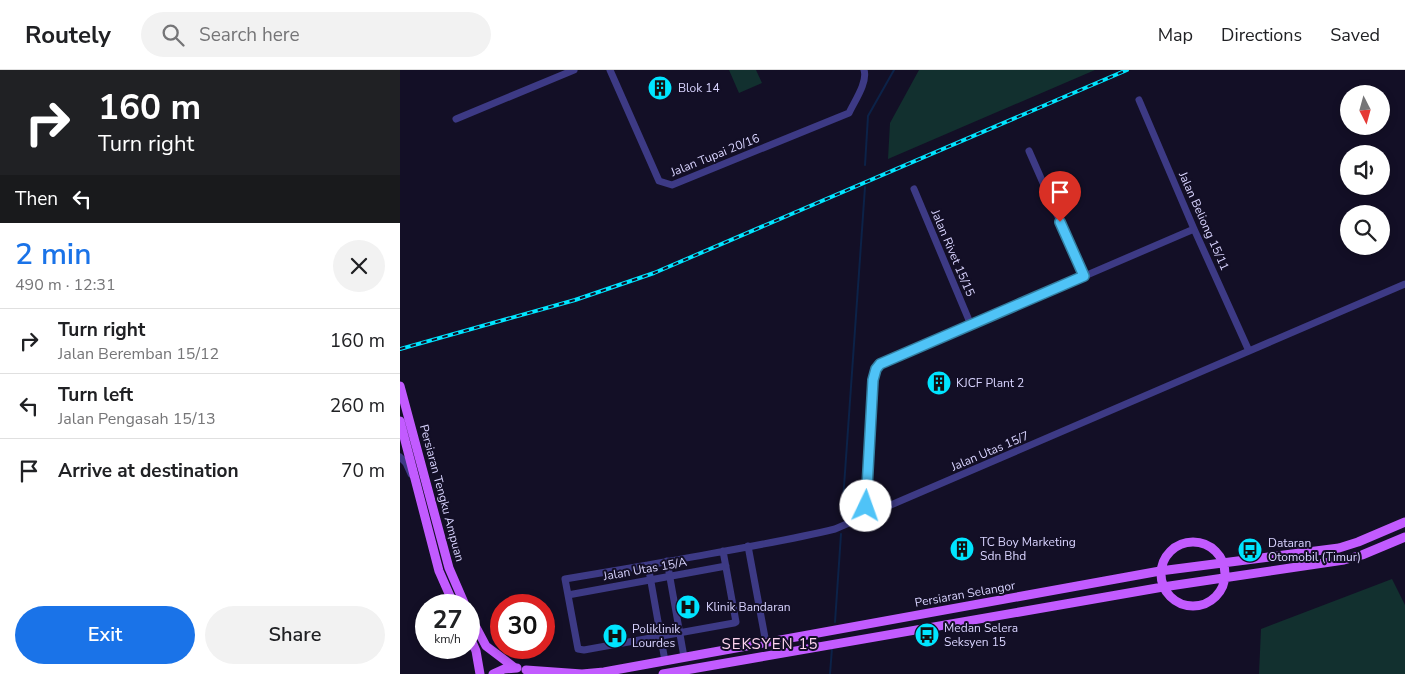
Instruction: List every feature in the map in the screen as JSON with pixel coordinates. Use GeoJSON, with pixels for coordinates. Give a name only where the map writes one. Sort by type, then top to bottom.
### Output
{"type":"FeatureCollection","features":[{"type":"Feature","properties":{"kind":"main road","name":"Persiaran Tengku Ampuan"},"geometry":{"type":"LineString","coordinates":[[400,386],[449,568],[460,594]]}},
{"type":"Feature","properties":{"kind":"main road","name":"Persiaran Tengku Ampuan"},"geometry":{"type":"LineString","coordinates":[[400,421],[439,571],[449,594]]}},
{"type":"Feature","properties":{"kind":"main road","name":"Persiaran Selangor"},"geometry":{"type":"LineString","coordinates":[[526,670],[582,674],[604,672],[1160,571],[1349,546],[1405,522]]}},
{"type":"Feature","properties":{"kind":"main road"},"geometry":{"type":"LineString","coordinates":[[663,674],[694,671],[1163,587],[1344,560],[1362,555],[1405,537]]}},
{"type":"Feature","properties":{"kind":"main road"},"geometry":{"type":"LineString","coordinates":[[1188,542],[1199,543],[1209,546],[1218,553],[1223,562],[1225,578],[1223,588],[1217,596],[1199,606],[1188,606],[1178,603],[1169,596],[1163,587],[1160,571],[1163,561],[1169,552],[1188,542]]}},
{"type":"Feature","properties":{"kind":"main road"},"geometry":{"type":"LineString","coordinates":[[480,635],[486,646],[515,668]]}},
{"type":"Feature","properties":{"kind":"main road"},"geometry":{"type":"LineString","coordinates":[[477,659],[480,674]]}},
{"type":"Feature","properties":{"kind":"main road"},"geometry":{"type":"LineString","coordinates":[[493,674],[515,668],[537,674]]}},
{"type":"Feature","properties":{"kind":"street"},"geometry":{"type":"LineString","coordinates":[[551,70],[554,78]]}},
{"type":"Feature","properties":{"kind":"street"},"geometry":{"type":"LineString","coordinates":[[456,119],[574,70]]}},
{"type":"Feature","properties":{"kind":"street","name":"Jalan Tupai 20/16"},"geometry":{"type":"LineString","coordinates":[[610,70],[659,181],[672,186],[849,113],[864,80],[864,70]]}},
{"type":"Feature","properties":{"kind":"street","name":"Jalan Beliong 15/11"},"geometry":{"type":"LineString","coordinates":[[1139,100],[1249,351]]}},
{"type":"Feature","properties":{"kind":"street"},"geometry":{"type":"LineString","coordinates":[[1029,151],[1084,276]]}},
{"type":"Feature","properties":{"kind":"street","name":"Jalan Rivet 15/15"},"geometry":{"type":"LineString","coordinates":[[914,189],[971,325]]}},
{"type":"Feature","properties":{"kind":"street"},"geometry":{"type":"LineString","coordinates":[[869,515],[866,506],[873,380],[876,369],[880,364],[1194,229]]}},
{"type":"Feature","properties":{"kind":"street","name":"Jalan Utas 15/7"},"geometry":{"type":"LineString","coordinates":[[568,595],[565,580],[835,529],[1405,284]]}},
{"type":"Feature","properties":{"kind":"street"},"geometry":{"type":"LineString","coordinates":[[400,457],[406,463],[417,486]]}},
{"type":"Feature","properties":{"kind":"street"},"geometry":{"type":"LineString","coordinates":[[748,546],[766,643]]}},
{"type":"Feature","properties":{"kind":"street"},"geometry":{"type":"LineString","coordinates":[[568,595],[578,650],[734,623],[736,622],[723,551]]}},
{"type":"Feature","properties":{"kind":"street"},"geometry":{"type":"LineString","coordinates":[[667,561],[684,657]]}},
{"type":"Feature","properties":{"kind":"street"},"geometry":{"type":"LineString","coordinates":[[648,565],[666,661]]}},
{"type":"Feature","properties":{"kind":"street","name":"Jalan Utas 15/A"},"geometry":{"type":"LineString","coordinates":[[568,595],[726,566]]}},
{"type":"Feature","properties":{"kind":"green space"},"geometry":{"type":"Polygon","coordinates":[[[729,70],[756,70],[762,83],[739,93],[729,70]]]}},
{"type":"Feature","properties":{"kind":"green space"},"geometry":{"type":"Polygon","coordinates":[[[919,70],[1095,70],[888,159],[890,123],[919,70]]]}},
{"type":"Feature","properties":{"kind":"green space"},"geometry":{"type":"Polygon","coordinates":[[[1392,579],[1405,605],[1405,674],[1259,674],[1261,629],[1392,579]]]}},
{"type":"Feature","properties":{"kind":"waterway"},"geometry":{"type":"LineString","coordinates":[[865,165],[868,116],[894,70]]}},
{"type":"Feature","properties":{"kind":"waterway"},"geometry":{"type":"LineString","coordinates":[[842,515],[865,187]]}},
{"type":"Feature","properties":{"kind":"waterway"},"geometry":{"type":"LineString","coordinates":[[835,622],[841,534]]}},
{"type":"Feature","properties":{"kind":"waterway"},"geometry":{"type":"LineString","coordinates":[[830,674],[832,648]]}},
{"type":"Feature","properties":{"kind":"railway"},"geometry":{"type":"LineString","coordinates":[[400,349],[575,300],[654,273],[1127,70]]}},
{"type":"Feature","properties":{"kind":"place","name":"Blok 14"},"geometry":{"type":"Point","coordinates":[660,88]}},
{"type":"Feature","properties":{"kind":"place","name":"KJCF Plant 2"},"geometry":{"type":"Point","coordinates":[939,383]}},
{"type":"Feature","properties":{"kind":"place","name":"TC Boy Marketing Sdn Bhd"},"geometry":{"type":"Point","coordinates":[962,549]}},
{"type":"Feature","properties":{"kind":"place","name":"Dataran Otomobil (Timur)"},"geometry":{"type":"Point","coordinates":[1250,550]}},
{"type":"Feature","properties":{"kind":"place","name":"Klinik Bandaran"},"geometry":{"type":"Point","coordinates":[688,607]}},
{"type":"Feature","properties":{"kind":"place","name":"Medan Selera Seksyen 15"},"geometry":{"type":"Point","coordinates":[927,635]}},
{"type":"Feature","properties":{"kind":"place","name":"Poliklinik Lourdes"},"geometry":{"type":"Point","coordinates":[615,636]}},
{"type":"Feature","properties":{"kind":"district","name":"SEKSYEN 15"},"geometry":{"type":"Point","coordinates":[770,644]}},
{"type":"Feature","properties":{"kind":"route"},"geometry":{"type":"LineString","coordinates":[[866,506],[873,380],[876,369],[880,364],[1084,276],[1060,222]]}}]}
